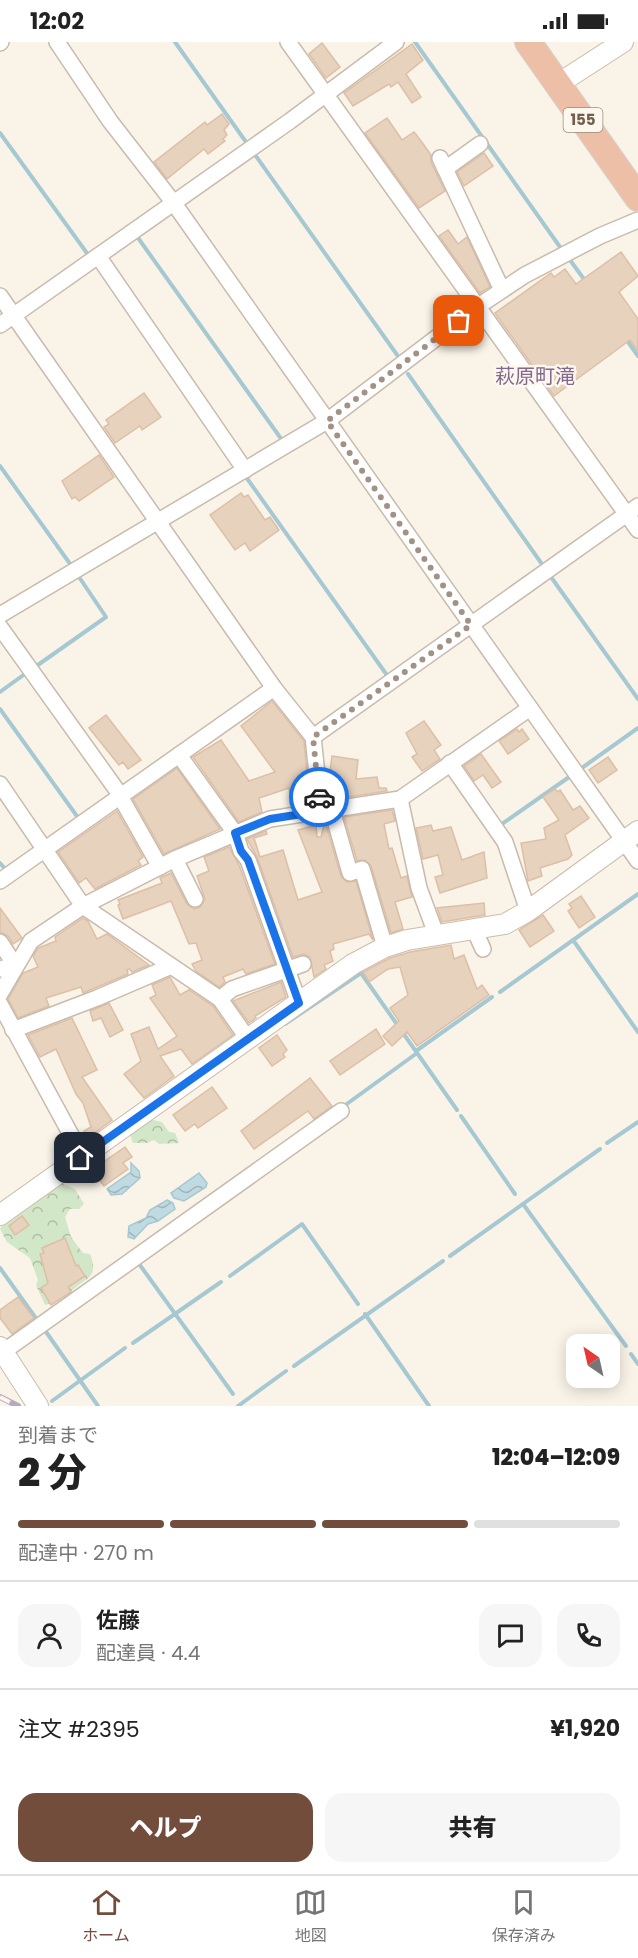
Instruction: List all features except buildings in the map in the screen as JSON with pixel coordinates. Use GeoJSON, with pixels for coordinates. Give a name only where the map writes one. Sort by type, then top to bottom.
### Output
{"type":"FeatureCollection","features":[{"type":"Feature","properties":{"kind":"highway","name":"155"},"geometry":{"type":"LineString","coordinates":[[528,42],[638,198]]}},
{"type":"Feature","properties":{"kind":"street"},"geometry":{"type":"LineString","coordinates":[[57,42],[110,120],[173,202],[530,708],[631,836],[638,861]]}},
{"type":"Feature","properties":{"kind":"street"},"geometry":{"type":"LineString","coordinates":[[288,42],[477,308],[632,510],[638,530]]}},
{"type":"Feature","properties":{"kind":"street"},"geometry":{"type":"LineString","coordinates":[[0,325],[290,121],[396,42]]}},
{"type":"Feature","properties":{"kind":"street"},"geometry":{"type":"LineString","coordinates":[[558,84],[623,42]]}},
{"type":"Feature","properties":{"kind":"street"},"geometry":{"type":"LineString","coordinates":[[480,144],[443,164],[502,290]]}},
{"type":"Feature","properties":{"kind":"street"},"geometry":{"type":"LineString","coordinates":[[0,615],[327,421],[477,308],[525,275],[638,220]]}},
{"type":"Feature","properties":{"kind":"street"},"geometry":{"type":"LineString","coordinates":[[98,256],[245,470]]}},
{"type":"Feature","properties":{"kind":"street"},"geometry":{"type":"LineString","coordinates":[[0,296],[274,688],[313,737],[326,810],[351,873],[362,869],[385,946]]}},
{"type":"Feature","properties":{"kind":"street"},"geometry":{"type":"LineString","coordinates":[[313,737],[632,510]]}},
{"type":"Feature","properties":{"kind":"street"},"geometry":{"type":"LineString","coordinates":[[0,627],[120,796],[160,867]]}},
{"type":"Feature","properties":{"kind":"street"},"geometry":{"type":"LineString","coordinates":[[0,881],[274,688]]}},
{"type":"Feature","properties":{"kind":"street"},"geometry":{"type":"LineString","coordinates":[[0,994],[8,967],[31,941],[83,906],[176,859],[270,819],[400,799],[530,708]]}},
{"type":"Feature","properties":{"kind":"street"},"geometry":{"type":"LineString","coordinates":[[178,755],[235,833],[241,851],[248,860],[299,1003]]}},
{"type":"Feature","properties":{"kind":"street"},"geometry":{"type":"LineString","coordinates":[[450,763],[505,842],[528,912]]}},
{"type":"Feature","properties":{"kind":"street"},"geometry":{"type":"LineString","coordinates":[[0,784],[83,906],[220,999],[248,1040]]}},
{"type":"Feature","properties":{"kind":"street"},"geometry":{"type":"LineString","coordinates":[[400,799],[419,888],[436,934]]}},
{"type":"Feature","properties":{"kind":"street"},"geometry":{"type":"LineString","coordinates":[[0,1215],[353,964],[385,946],[436,934],[505,924],[528,912],[631,836]]}},
{"type":"Feature","properties":{"kind":"street"},"geometry":{"type":"LineString","coordinates":[[176,859],[195,898]]}},
{"type":"Feature","properties":{"kind":"street"},"geometry":{"type":"LineString","coordinates":[[474,929],[483,949]]}},
{"type":"Feature","properties":{"kind":"street"},"geometry":{"type":"LineString","coordinates":[[0,942],[8,967]]}},
{"type":"Feature","properties":{"kind":"street"},"geometry":{"type":"LineString","coordinates":[[220,999],[232,989],[303,964]]}},
{"type":"Feature","properties":{"kind":"street"},"geometry":{"type":"LineString","coordinates":[[8,1027],[97,998],[169,966]]}},
{"type":"Feature","properties":{"kind":"street"},"geometry":{"type":"LineString","coordinates":[[0,1004],[8,1027],[83,1157]]}},
{"type":"Feature","properties":{"kind":"street"},"geometry":{"type":"LineString","coordinates":[[39,1405],[3,1356],[341,1111]]}},
{"type":"Feature","properties":{"kind":"green space"},"geometry":{"type":"Polygon","coordinates":[[[149,1119],[162,1122],[169,1132],[175,1133],[179,1143],[159,1144],[154,1140],[147,1143],[133,1143],[129,1132],[149,1119]]]}},
{"type":"Feature","properties":{"kind":"green space"},"geometry":{"type":"Polygon","coordinates":[[[61,1183],[75,1189],[84,1204],[79,1209],[70,1209],[65,1217],[71,1237],[83,1253],[90,1254],[93,1272],[61,1298],[45,1305],[36,1285],[38,1280],[30,1258],[7,1242],[0,1229],[3,1223],[61,1183]]]}},
{"type":"Feature","properties":{"kind":"water"},"geometry":{"type":"Polygon","coordinates":[[[131,1163],[139,1171],[140,1178],[122,1194],[111,1195],[107,1189],[131,1172],[131,1163]]]}},
{"type":"Feature","properties":{"kind":"water"},"geometry":{"type":"Polygon","coordinates":[[[199,1173],[207,1183],[206,1187],[184,1201],[174,1198],[171,1193],[199,1173]]]}},
{"type":"Feature","properties":{"kind":"water"},"geometry":{"type":"Polygon","coordinates":[[[167,1200],[173,1203],[175,1209],[158,1221],[148,1224],[134,1239],[128,1237],[129,1226],[146,1218],[150,1210],[167,1200]]]}},
{"type":"Feature","properties":{"kind":"waterway"},"geometry":{"type":"LineString","coordinates":[[175,42],[246,142]]}},
{"type":"Feature","properties":{"kind":"waterway"},"geometry":{"type":"LineString","coordinates":[[415,42],[560,247]]}},
{"type":"Feature","properties":{"kind":"waterway"},"geometry":{"type":"LineString","coordinates":[[0,133],[89,256]]}},
{"type":"Feature","properties":{"kind":"waterway"},"geometry":{"type":"LineString","coordinates":[[253,152],[400,359]]}},
{"type":"Feature","properties":{"kind":"waterway"},"geometry":{"type":"LineString","coordinates":[[136,235],[282,440]]}},
{"type":"Feature","properties":{"kind":"waterway"},"geometry":{"type":"LineString","coordinates":[[570,260],[586,282]]}},
{"type":"Feature","properties":{"kind":"waterway"},"geometry":{"type":"LineString","coordinates":[[626,339],[638,356]]}},
{"type":"Feature","properties":{"kind":"waterway"},"geometry":{"type":"LineString","coordinates":[[408,374],[544,567]]}},
{"type":"Feature","properties":{"kind":"waterway"},"geometry":{"type":"LineString","coordinates":[[0,466],[73,568]]}},
{"type":"Feature","properties":{"kind":"waterway"},"geometry":{"type":"LineString","coordinates":[[246,477],[389,678]]}},
{"type":"Feature","properties":{"kind":"waterway"},"geometry":{"type":"LineString","coordinates":[[35,667],[106,617],[77,574]]}},
{"type":"Feature","properties":{"kind":"waterway"},"geometry":{"type":"LineString","coordinates":[[551,577],[638,699]]}},
{"type":"Feature","properties":{"kind":"waterway"},"geometry":{"type":"LineString","coordinates":[[0,692],[29,671]]}},
{"type":"Feature","properties":{"kind":"waterway"},"geometry":{"type":"LineString","coordinates":[[0,709],[79,819]]}},
{"type":"Feature","properties":{"kind":"waterway"},"geometry":{"type":"LineString","coordinates":[[579,770],[638,728]]}},
{"type":"Feature","properties":{"kind":"waterway"},"geometry":{"type":"LineString","coordinates":[[499,826],[572,775]]}},
{"type":"Feature","properties":{"kind":"waterway"},"geometry":{"type":"LineString","coordinates":[[0,863],[6,870]]}},
{"type":"Feature","properties":{"kind":"waterway"},"geometry":{"type":"LineString","coordinates":[[500,992],[638,894]]}},
{"type":"Feature","properties":{"kind":"waterway"},"geometry":{"type":"LineString","coordinates":[[573,940],[638,1032]]}},
{"type":"Feature","properties":{"kind":"waterway"},"geometry":{"type":"LineString","coordinates":[[285,1024],[361,973],[457,1110]]}},
{"type":"Feature","properties":{"kind":"waterway"},"geometry":{"type":"LineString","coordinates":[[416,1051],[492,997]]}},
{"type":"Feature","properties":{"kind":"waterway"},"geometry":{"type":"LineString","coordinates":[[344,1106],[417,1053]]}},
{"type":"Feature","properties":{"kind":"waterway"},"geometry":{"type":"LineString","coordinates":[[461,1116],[515,1194]]}},
{"type":"Feature","properties":{"kind":"waterway"},"geometry":{"type":"LineString","coordinates":[[607,1143],[638,1122]]}},
{"type":"Feature","properties":{"kind":"waterway"},"geometry":{"type":"LineString","coordinates":[[450,1256],[600,1149]]}},
{"type":"Feature","properties":{"kind":"waterway"},"geometry":{"type":"LineString","coordinates":[[523,1204],[626,1346]]}},
{"type":"Feature","properties":{"kind":"waterway"},"geometry":{"type":"LineString","coordinates":[[230,1276],[302,1224],[358,1304]]}},
{"type":"Feature","properties":{"kind":"waterway"},"geometry":{"type":"LineString","coordinates":[[137,1261],[233,1394]]}},
{"type":"Feature","properties":{"kind":"waterway"},"geometry":{"type":"LineString","coordinates":[[294,1366],[443,1261]]}},
{"type":"Feature","properties":{"kind":"waterway"},"geometry":{"type":"LineString","coordinates":[[0,1268],[35,1317]]}},
{"type":"Feature","properties":{"kind":"waterway"},"geometry":{"type":"LineString","coordinates":[[133,1343],[221,1282]]}},
{"type":"Feature","properties":{"kind":"waterway"},"geometry":{"type":"LineString","coordinates":[[365,1314],[429,1406]]}},
{"type":"Feature","properties":{"kind":"waterway"},"geometry":{"type":"LineString","coordinates":[[44,1329],[98,1406]]}},
{"type":"Feature","properties":{"kind":"waterway"},"geometry":{"type":"LineString","coordinates":[[52,1401],[125,1348]]}},
{"type":"Feature","properties":{"kind":"waterway"},"geometry":{"type":"LineString","coordinates":[[631,1354],[638,1364]]}},
{"type":"Feature","properties":{"kind":"waterway"},"geometry":{"type":"LineString","coordinates":[[238,1406],[286,1371]]}},
{"type":"Feature","properties":{"kind":"railway"},"geometry":{"type":"LineString","coordinates":[[0,1397],[18,1406]]}},
{"type":"Feature","properties":{"kind":"way so far"},"geometry":{"type":"LineString","coordinates":[[319,797],[313,737],[471,625],[327,421],[369,392],[459,321]]}},
{"type":"Feature","properties":{"kind":"district","name":"萩原町滝"},"geometry":{"type":"Point","coordinates":[535,376]}},
{"type":"Feature","properties":{"kind":"route"},"geometry":{"type":"LineString","coordinates":[[80,1158],[299,1003],[248,860],[241,851],[235,833],[270,819],[321,811],[319,797]]}}]}
